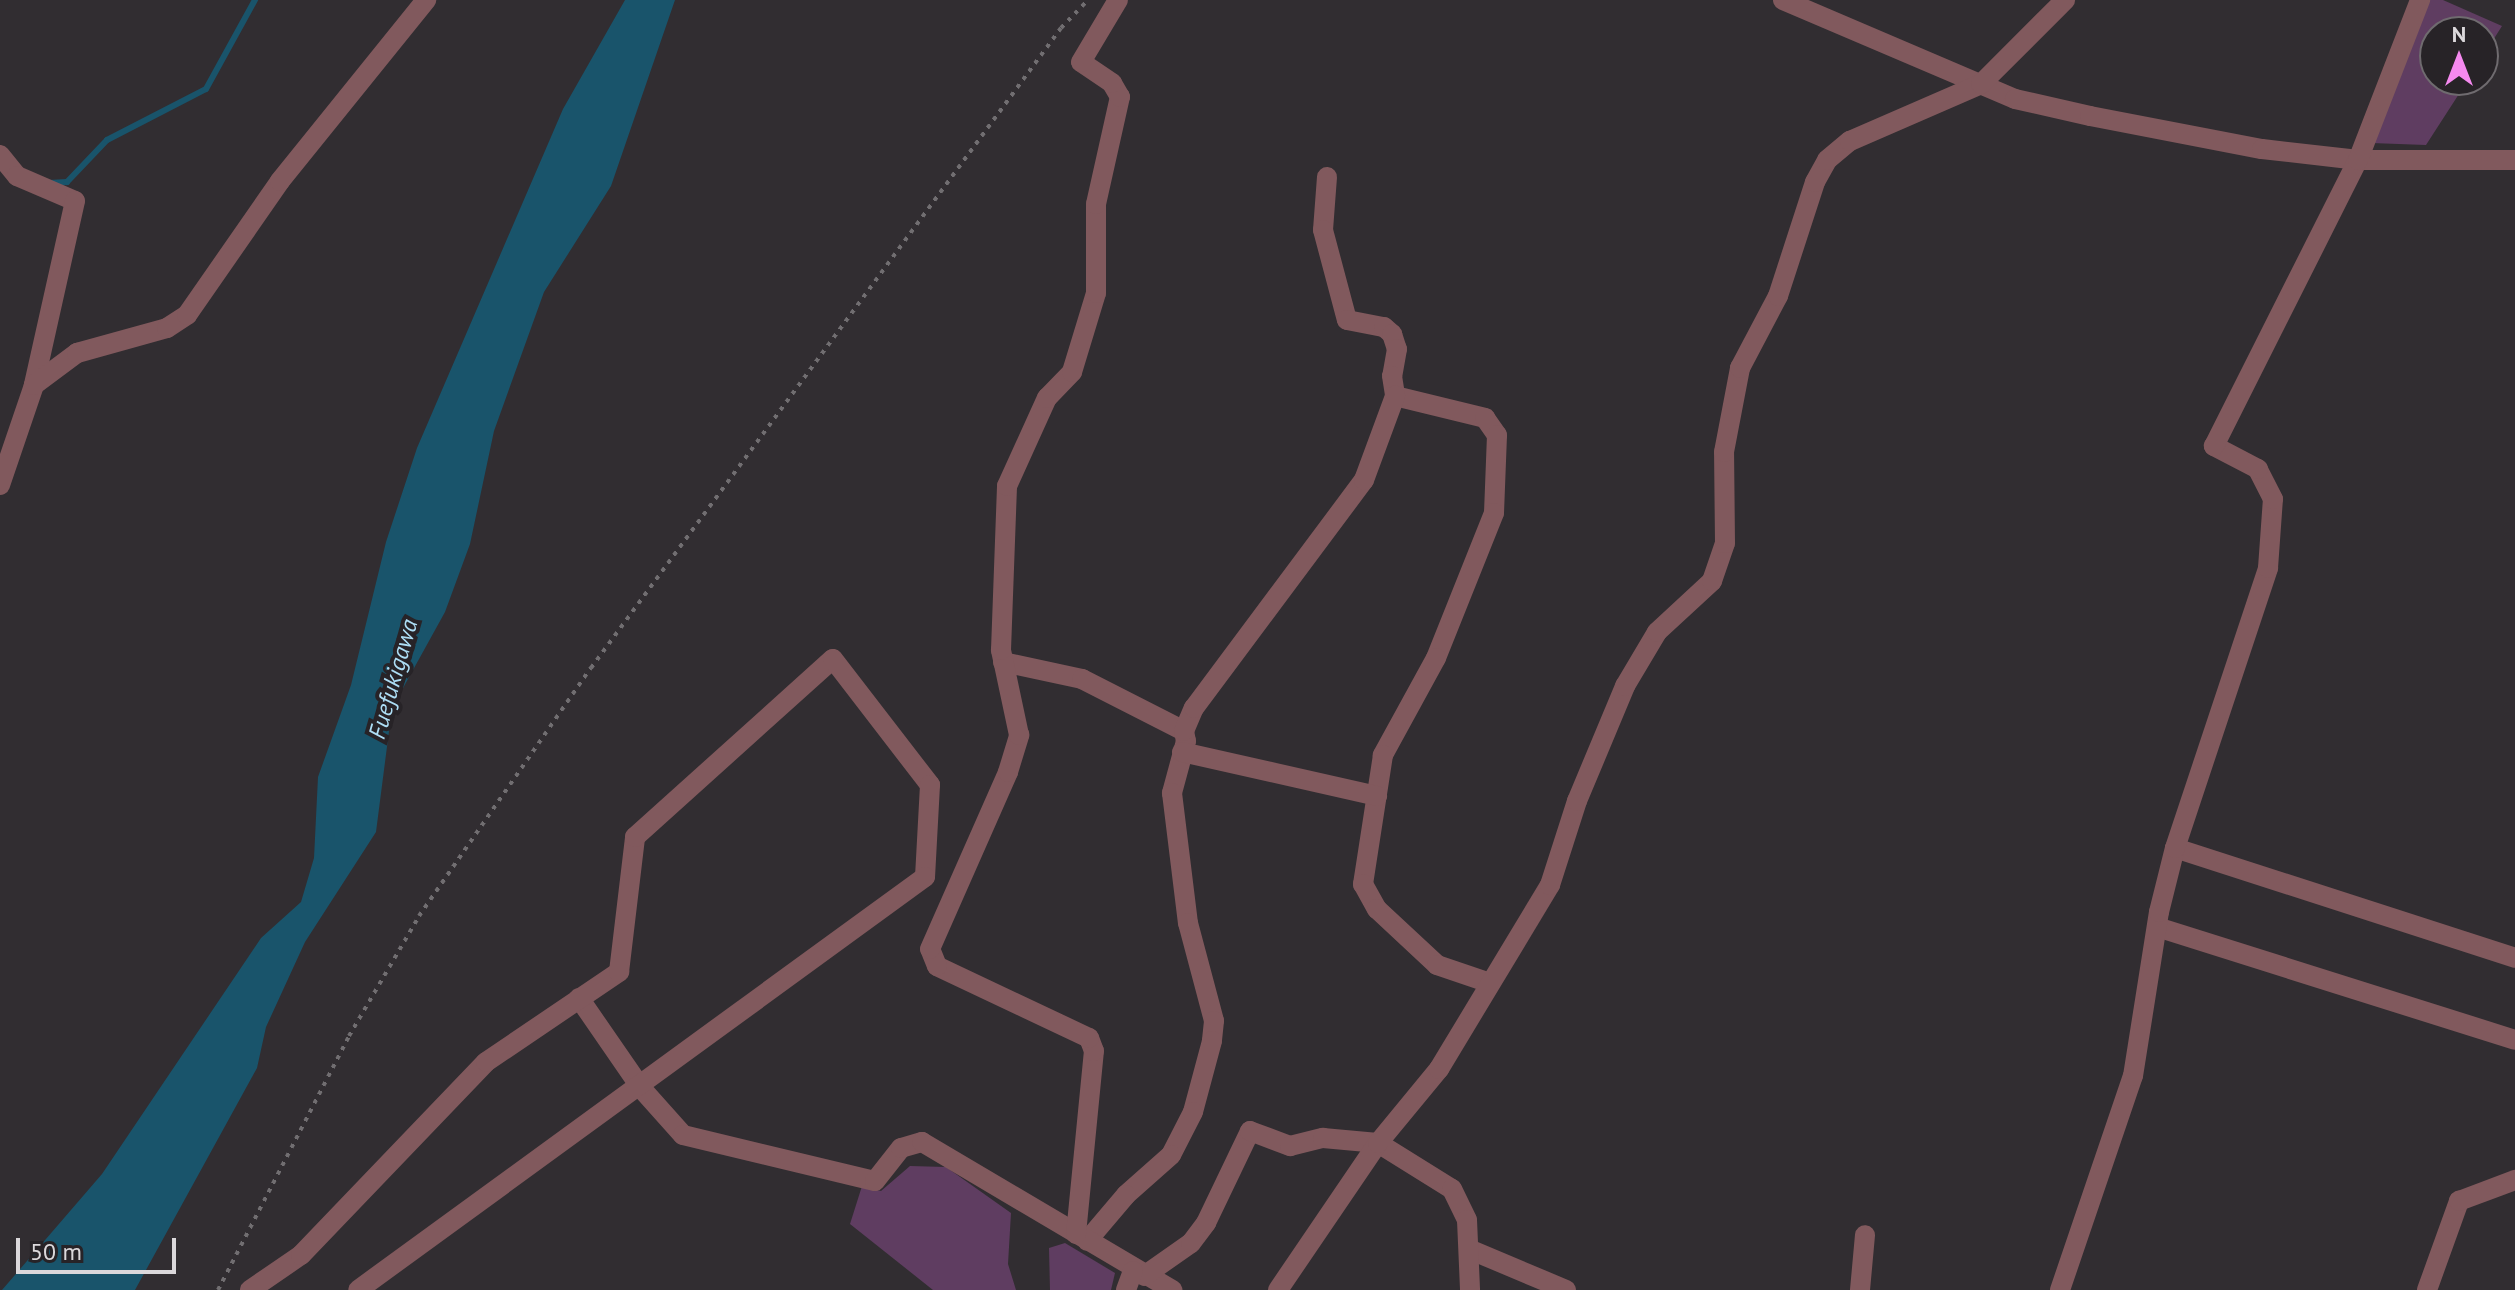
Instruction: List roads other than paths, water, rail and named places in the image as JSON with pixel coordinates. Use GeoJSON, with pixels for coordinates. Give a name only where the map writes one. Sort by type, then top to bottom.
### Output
{"type":"FeatureCollection","features":[{"type":"Feature","properties":{"kind":"street"},"geometry":{"type":"LineString","coordinates":[[34,385],[77,353],[167,328],[187,315],[280,181],[426,0]]}},
{"type":"Feature","properties":{"kind":"street"},"geometry":{"type":"LineString","coordinates":[[1082,1238],[1094,1051],[1089,1038],[937,966],[930,949],[1019,735],[1003,662],[1007,486],[1047,398],[1072,372],[1096,293],[1096,204],[1120,97],[1112,83],[1081,62],[1118,0]]}},
{"type":"Feature","properties":{"kind":"street"},"geometry":{"type":"LineString","coordinates":[[1783,0],[2015,99],[2090,116],[2262,149],[2358,160],[2515,160]]}},
{"type":"Feature","properties":{"kind":"street"},"geometry":{"type":"LineString","coordinates":[[1278,1290],[1378,1143],[1439,1069],[1550,885],[1577,801],[1625,686],[1657,632],[1712,581],[1725,543],[1724,452],[1740,368],[1778,296],[1815,182],[1827,160],[1850,141],[1981,84],[2065,0]]}},
{"type":"Feature","properties":{"kind":"street"},"geometry":{"type":"LineString","coordinates":[[2060,1290],[2133,1076],[2157,927],[2175,848],[2268,568],[2273,499],[2258,469],[2214,446],[2358,160],[2420,0]]}},
{"type":"Feature","properties":{"kind":"street"},"geometry":{"type":"LineString","coordinates":[[0,485],[34,385],[75,201],[17,176],[4,160]]}},
{"type":"Feature","properties":{"kind":"street"},"geometry":{"type":"LineString","coordinates":[[1082,1238],[1171,1155],[1193,1112],[1212,1041],[1214,1021],[1188,923],[1172,793],[1194,708],[1364,480],[1395,396],[1392,376],[1397,349],[1392,334],[1384,327],[1347,320],[1323,230],[1327,177]]}},
{"type":"Feature","properties":{"kind":"street"},"geometry":{"type":"LineString","coordinates":[[1395,396],[1493,424],[1496,499],[1436,658],[1383,755],[1365,894],[1437,965],[1490,983]]}},
{"type":"Feature","properties":{"kind":"street"},"geometry":{"type":"LineString","coordinates":[[250,1290],[301,1255],[486,1062],[619,972],[635,837],[833,659],[930,785],[928,869],[923,879],[641,1088],[358,1290]]}},
{"type":"Feature","properties":{"kind":"street"},"geometry":{"type":"LineString","coordinates":[[1003,662],[1082,679],[1183,741],[1377,796]]}},
{"type":"Feature","properties":{"kind":"street"},"geometry":{"type":"LineString","coordinates":[[2175,848],[2515,958]]}},
{"type":"Feature","properties":{"kind":"street"},"geometry":{"type":"LineString","coordinates":[[923,879],[949,907]]}},
{"type":"Feature","properties":{"kind":"street"},"geometry":{"type":"LineString","coordinates":[[2157,927],[2515,1040]]}},
{"type":"Feature","properties":{"kind":"street"},"geometry":{"type":"LineString","coordinates":[[579,998],[641,1088],[683,1135],[875,1181],[901,1148],[922,1142],[1082,1238],[1134,1279],[1172,1290]]}},
{"type":"Feature","properties":{"kind":"street"},"geometry":{"type":"LineString","coordinates":[[1134,1279],[1191,1243],[1206,1223],[1250,1131],[1290,1146],[1323,1138],[1378,1143],[1452,1189],[1467,1220],[1471,1250],[1470,1290]]}},
{"type":"Feature","properties":{"kind":"street"},"geometry":{"type":"LineString","coordinates":[[2427,1290],[2459,1201],[2514,1176]]}},
{"type":"Feature","properties":{"kind":"street"},"geometry":{"type":"LineString","coordinates":[[1860,1290],[1865,1235]]}},
{"type":"Feature","properties":{"kind":"street"},"geometry":{"type":"LineString","coordinates":[[1471,1250],[1566,1290]]}},
{"type":"Feature","properties":{"kind":"water","name":"Fuefukigawa"},"geometry":{"type":"Polygon","coordinates":[[[625,0],[675,0],[611,186],[544,292],[494,431],[470,544],[445,612],[392,708],[376,832],[305,942],[266,1027],[257,1068],[135,1290],[2,1290],[102,1174],[261,938],[301,902],[314,858],[318,777],[351,685],[386,542],[417,448],[563,109],[625,0]]]}},
{"type":"Feature","properties":{"kind":"waterway"},"geometry":{"type":"LineString","coordinates":[[49,183],[67,182],[107,140],[206,89],[255,0]]}}]}
